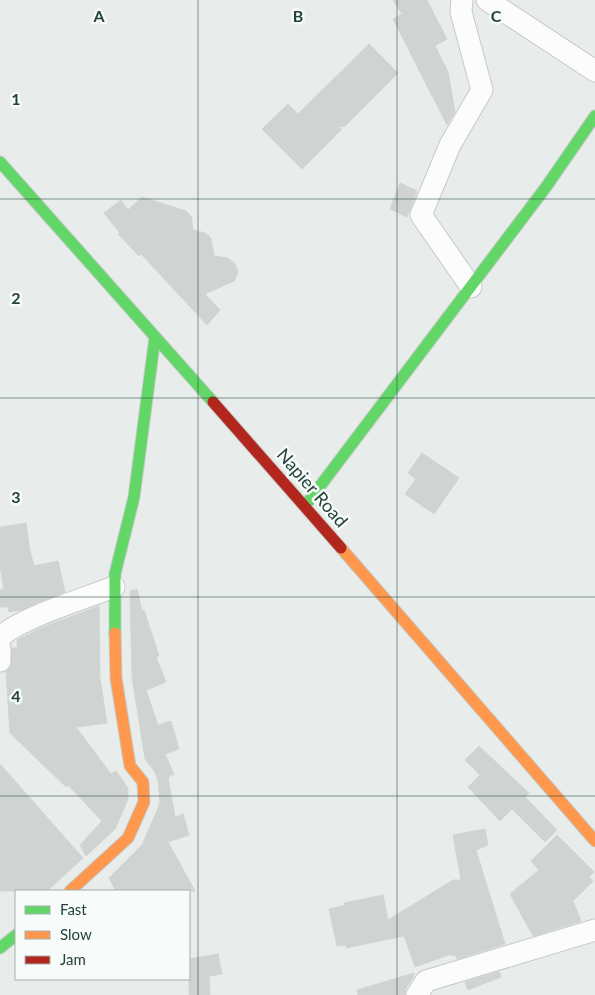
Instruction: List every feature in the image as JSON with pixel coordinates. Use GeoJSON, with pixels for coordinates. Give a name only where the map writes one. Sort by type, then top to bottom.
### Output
{"type":"FeatureCollection","features":[{"type":"Feature","properties":{"kind":"street"},"geometry":{"type":"LineString","coordinates":[[462,0],[461,12],[482,90],[450,145],[421,215],[471,287]]}},
{"type":"Feature","properties":{"kind":"street"},"geometry":{"type":"LineString","coordinates":[[487,0],[595,71]]}},
{"type":"Feature","properties":{"kind":"street"},"geometry":{"type":"LineString","coordinates":[[306,506],[546,187],[595,116]]}},
{"type":"Feature","properties":{"kind":"street","name":"Napier Road"},"geometry":{"type":"LineString","coordinates":[[0,162],[306,506],[595,841]]}},
{"type":"Feature","properties":{"kind":"street"},"geometry":{"type":"LineString","coordinates":[[71,890],[128,838],[144,802],[143,782],[130,766],[116,678],[114,588],[115,574],[134,497],[155,337]]}},
{"type":"Feature","properties":{"kind":"street"},"geometry":{"type":"LineString","coordinates":[[0,638],[6,631],[51,611],[114,588]]}},
{"type":"Feature","properties":{"kind":"street"},"geometry":{"type":"LineString","coordinates":[[0,648],[0,661]]}},
{"type":"Feature","properties":{"kind":"street"},"geometry":{"type":"LineString","coordinates":[[417,995],[426,981],[595,930]]}},
{"type":"Feature","properties":{"kind":"street"},"geometry":{"type":"LineString","coordinates":[[0,948],[15,936]]}},
{"type":"Feature","properties":{"kind":"building"},"geometry":{"type":"Polygon","coordinates":[[[393,0],[427,0],[447,39],[435,46],[448,72],[455,112],[447,125],[393,19],[402,14],[393,0]]]}},
{"type":"Feature","properties":{"kind":"building"},"geometry":{"type":"Polygon","coordinates":[[[369,44],[398,73],[345,126],[334,128],[342,129],[302,169],[262,129],[288,104],[298,114],[369,44]]]}},
{"type":"Feature","properties":{"kind":"building"},"geometry":{"type":"Polygon","coordinates":[[[400,183],[417,191],[407,217],[390,209],[400,183]]]}},
{"type":"Feature","properties":{"kind":"building"},"geometry":{"type":"Polygon","coordinates":[[[142,197],[186,211],[191,216],[193,230],[205,233],[211,238],[214,256],[228,258],[235,264],[238,272],[234,281],[205,294],[220,310],[207,325],[141,254],[139,256],[118,234],[120,233],[104,213],[121,200],[128,210],[142,197]]]}},
{"type":"Feature","properties":{"kind":"building"},"geometry":{"type":"Polygon","coordinates":[[[422,453],[459,478],[434,514],[405,494],[416,479],[408,473],[422,453]]]}},
{"type":"Feature","properties":{"kind":"building"},"geometry":{"type":"Polygon","coordinates":[[[26,523],[34,566],[58,561],[65,592],[21,610],[9,612],[8,607],[0,607],[0,590],[4,589],[0,567],[0,527],[26,523]]]}},
{"type":"Feature","properties":{"kind":"building"},"geometry":{"type":"Polygon","coordinates":[[[137,589],[142,611],[144,610],[159,656],[156,657],[166,682],[146,690],[158,725],[171,721],[179,749],[165,754],[174,774],[168,777],[175,817],[183,814],[189,835],[168,842],[195,891],[115,890],[109,878],[142,845],[160,802],[155,772],[145,759],[132,677],[130,591],[137,589]]]}},
{"type":"Feature","properties":{"kind":"building"},"geometry":{"type":"Polygon","coordinates":[[[99,606],[100,678],[107,723],[76,727],[111,774],[116,771],[128,788],[128,799],[115,829],[86,856],[80,845],[102,821],[68,785],[66,787],[10,733],[6,672],[11,667],[12,648],[17,648],[17,640],[41,628],[99,606]]]}},
{"type":"Feature","properties":{"kind":"building"},"geometry":{"type":"Polygon","coordinates":[[[479,746],[529,793],[525,797],[557,830],[545,842],[512,809],[500,821],[468,787],[480,775],[465,760],[479,746]]]}},
{"type":"Feature","properties":{"kind":"building"},"geometry":{"type":"Polygon","coordinates":[[[0,764],[83,858],[48,890],[0,891],[0,764]]]}},
{"type":"Feature","properties":{"kind":"building"},"geometry":{"type":"Polygon","coordinates":[[[485,829],[488,845],[476,850],[505,944],[457,959],[456,955],[452,956],[451,954],[415,967],[404,936],[346,948],[347,945],[337,946],[329,909],[345,905],[344,903],[383,895],[388,920],[453,880],[461,880],[453,835],[485,829]]]}},
{"type":"Feature","properties":{"kind":"building"},"geometry":{"type":"Polygon","coordinates":[[[557,835],[594,872],[589,877],[593,881],[573,901],[581,921],[533,936],[510,894],[539,870],[531,861],[557,835]]]}},
{"type":"Feature","properties":{"kind":"building"},"geometry":{"type":"Polygon","coordinates":[[[218,954],[222,974],[209,976],[210,995],[189,995],[190,959],[218,954]]]}},
{"type":"Feature","properties":{"kind":"building"},"geometry":{"type":"Polygon","coordinates":[[[499,972],[501,977],[468,990],[465,982],[499,972]]]}},
{"type":"Feature","properties":{"kind":"building"},"geometry":{"type":"Polygon","coordinates":[[[414,973],[406,988],[405,995],[358,995],[357,990],[414,973]]]}},
{"type":"Feature","properties":{"kind":"traffic: fast"},"geometry":{"type":"LineString","coordinates":[[305,506],[546,187],[595,116]]}},
{"type":"Feature","properties":{"kind":"traffic: fast"},"geometry":{"type":"LineString","coordinates":[[0,162],[213,402]]}},
{"type":"Feature","properties":{"kind":"traffic: fast"},"geometry":{"type":"LineString","coordinates":[[115,633],[115,574],[134,497],[155,337]]}},
{"type":"Feature","properties":{"kind":"traffic: fast"},"geometry":{"type":"LineString","coordinates":[[0,948],[15,936]]}},
{"type":"Feature","properties":{"kind":"traffic: slow"},"geometry":{"type":"LineString","coordinates":[[341,548],[595,841]]}},
{"type":"Feature","properties":{"kind":"traffic: slow"},"geometry":{"type":"LineString","coordinates":[[71,890],[128,838],[144,802],[143,782],[130,766],[116,678],[115,633]]}},
{"type":"Feature","properties":{"kind":"traffic: jam"},"geometry":{"type":"LineString","coordinates":[[213,402],[341,548]]}}]}
